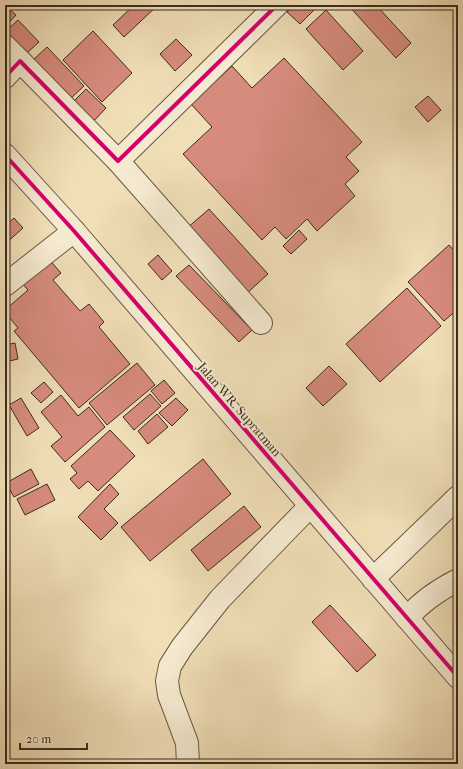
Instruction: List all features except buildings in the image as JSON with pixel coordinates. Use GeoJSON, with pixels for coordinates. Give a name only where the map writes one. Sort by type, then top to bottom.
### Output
{"type":"FeatureCollection","features":[{"type":"Feature","properties":{"kind":"street"},"geometry":{"type":"LineString","coordinates":[[118,162],[277,5]]}},
{"type":"Feature","properties":{"kind":"street"},"geometry":{"type":"LineString","coordinates":[[5,46],[118,162],[262,323]]}},
{"type":"Feature","properties":{"kind":"street"},"geometry":{"type":"LineString","coordinates":[[5,77],[20,62]]}},
{"type":"Feature","properties":{"kind":"street","name":"Jalan WR. Supratman"},"geometry":{"type":"LineString","coordinates":[[5,155],[74,231],[310,506],[386,566],[413,611],[458,677]]}},
{"type":"Feature","properties":{"kind":"street"},"geometry":{"type":"LineString","coordinates":[[5,285],[74,231]]}},
{"type":"Feature","properties":{"kind":"street"},"geometry":{"type":"LineString","coordinates":[[386,566],[458,497]]}},
{"type":"Feature","properties":{"kind":"street"},"geometry":{"type":"LineString","coordinates":[[188,764],[186,743],[169,695],[167,681],[170,666],[182,647],[220,599],[310,506]]}},
{"type":"Feature","properties":{"kind":"street"},"geometry":{"type":"LineString","coordinates":[[413,611],[438,590],[458,580]]}},
{"type":"Feature","properties":{"kind":"cycle path"},"geometry":{"type":"LineString","coordinates":[[5,77],[20,61],[118,161],[277,5]]}},
{"type":"Feature","properties":{"kind":"cycle path"},"geometry":{"type":"LineString","coordinates":[[5,155],[74,231],[458,677]]}}]}
